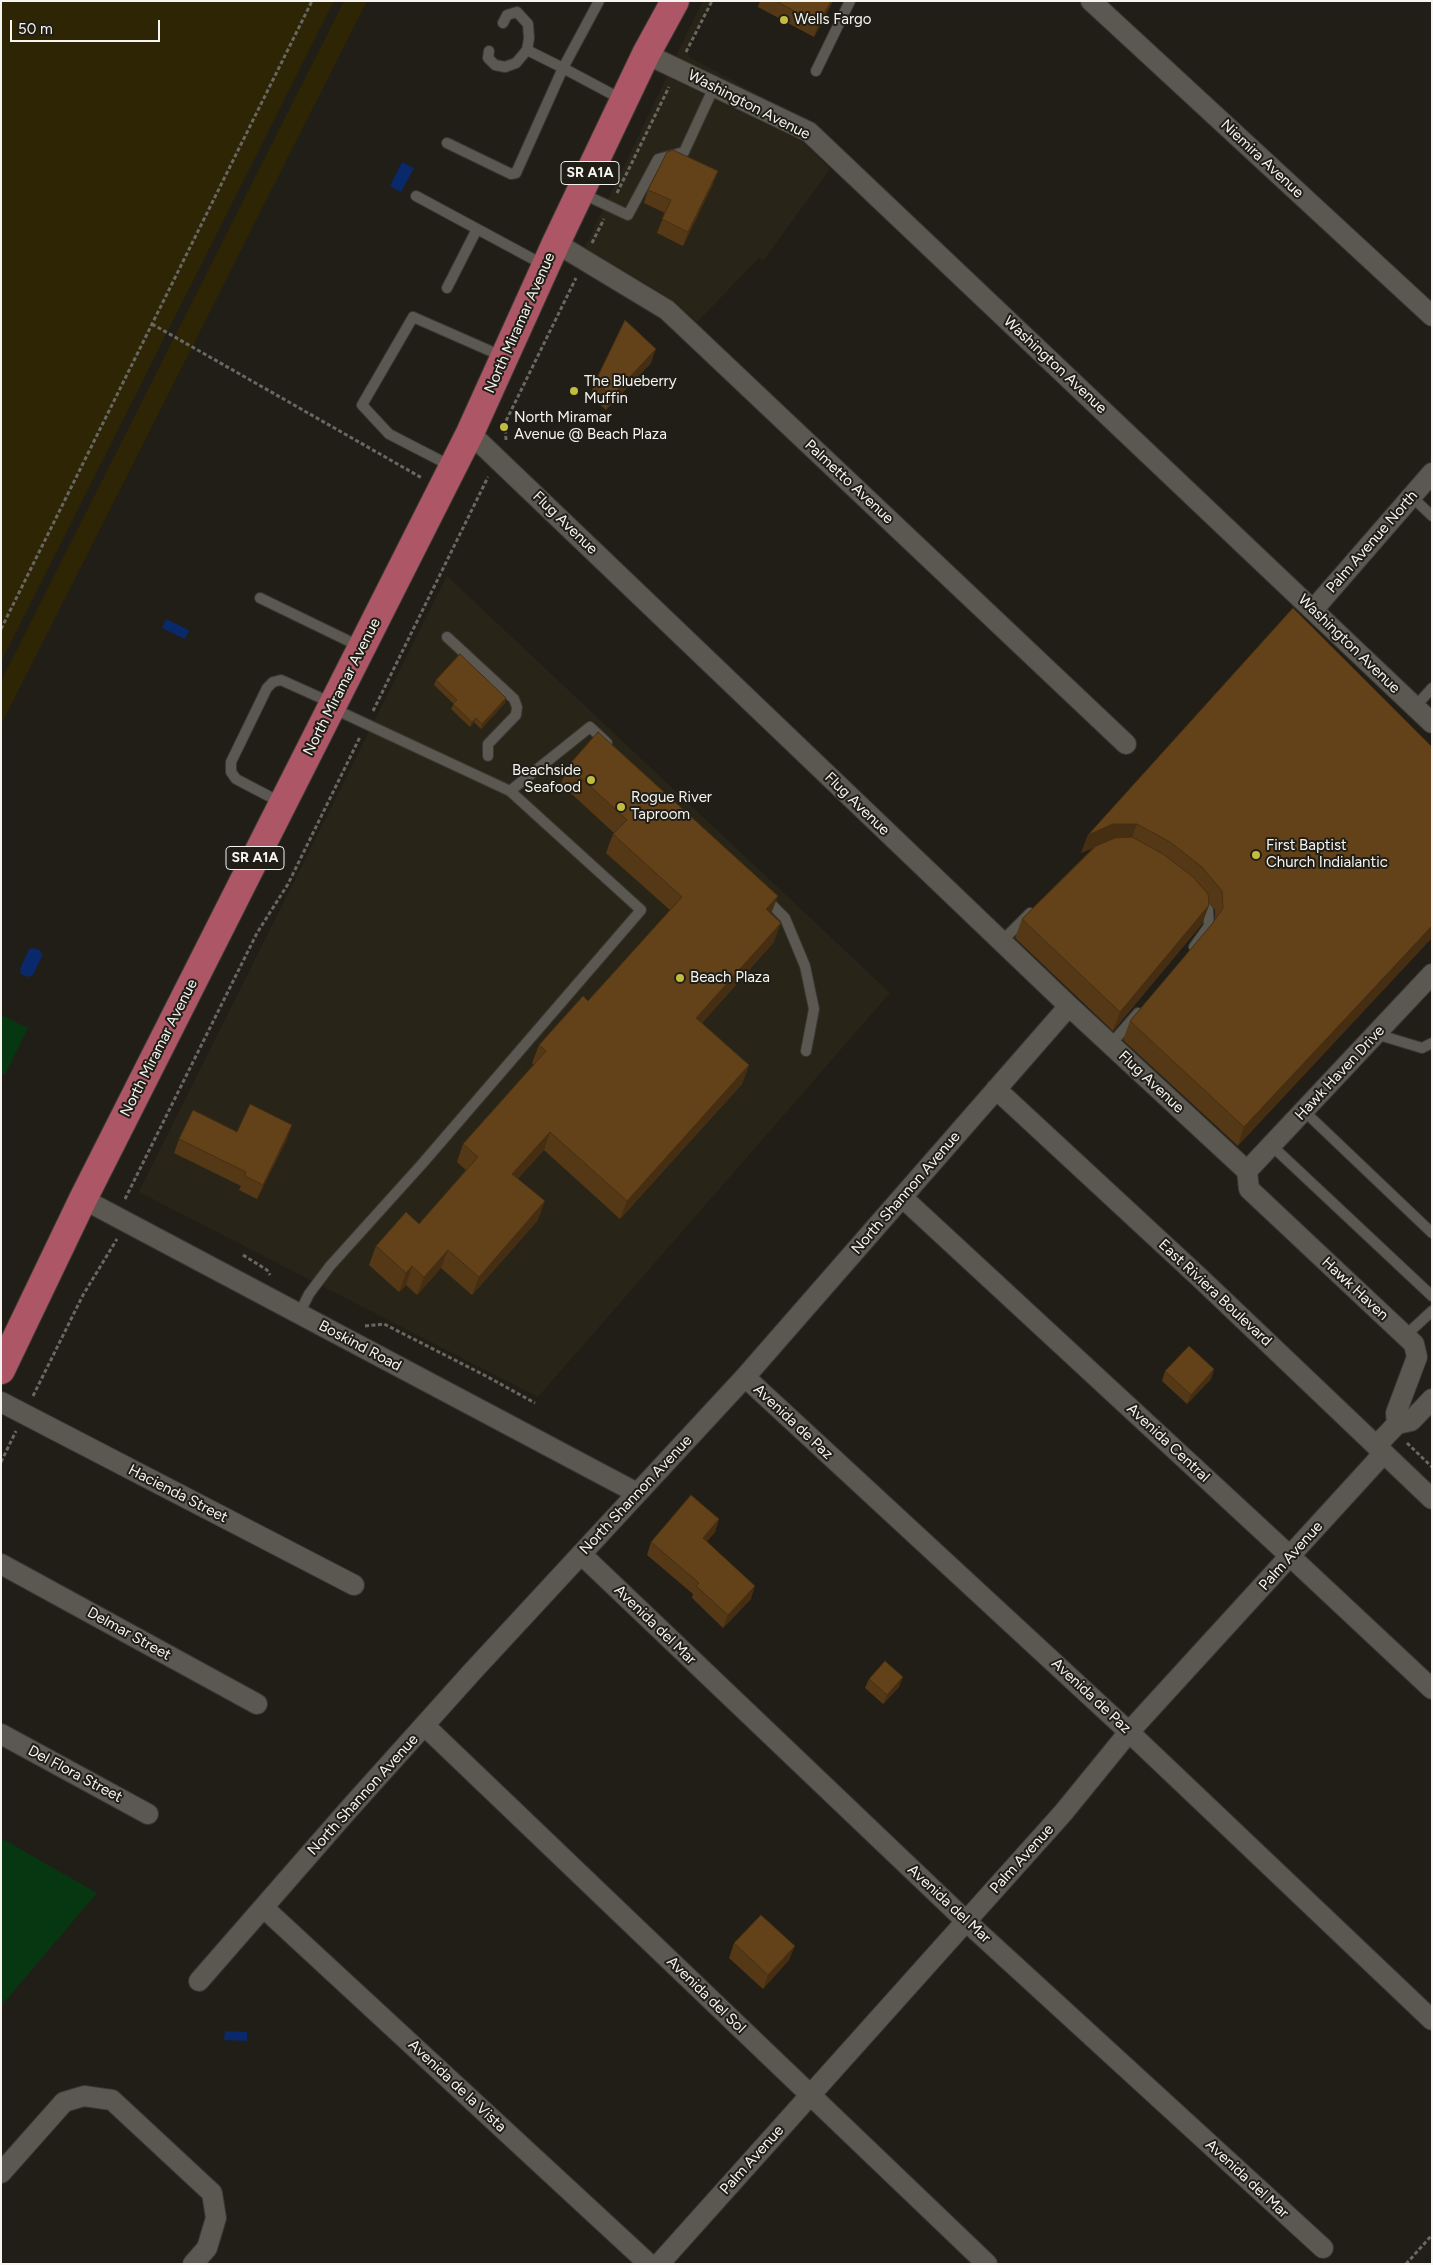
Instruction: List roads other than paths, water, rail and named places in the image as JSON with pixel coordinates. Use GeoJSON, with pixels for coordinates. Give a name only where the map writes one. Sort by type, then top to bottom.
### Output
{"type":"FeatureCollection","features":[{"type":"Feature","properties":{"kind":"main road","name":"North Miramar Avenue"},"geometry":{"type":"LineString","coordinates":[[1,1370],[83,1199],[470,433],[580,192],[646,54],[675,1]]}},
{"type":"Feature","properties":{"kind":"street","name":"Niemira Avenue"},"geometry":{"type":"LineString","coordinates":[[1091,1],[1432,316]]}},
{"type":"Feature","properties":{"kind":"street","name":"Washington Avenue"},"geometry":{"type":"LineString","coordinates":[[646,54],[809,132],[1432,723]]}},
{"type":"Feature","properties":{"kind":"street","name":"Palmetto Avenue"},"geometry":{"type":"LineString","coordinates":[[551,254],[667,310],[1126,744]]}},
{"type":"Feature","properties":{"kind":"street","name":"Flug Avenue"},"geometry":{"type":"LineString","coordinates":[[470,433],[1001,942],[1247,1171]]}},
{"type":"Feature","properties":{"kind":"street","name":"Palm Avenue North"},"geometry":{"type":"LineString","coordinates":[[1313,610],[1432,473]]}},
{"type":"Feature","properties":{"kind":"street","name":"Hawk Haven Drive"},"geometry":{"type":"LineString","coordinates":[[1247,1171],[1432,974]]}},
{"type":"Feature","properties":{"kind":"street","name":"North Shannon Avenue"},"geometry":{"type":"LineString","coordinates":[[199,1982],[349,1809],[745,1377],[1069,1006]]}},
{"type":"Feature","properties":{"kind":"street","name":"East Riviera Boulevard"},"geometry":{"type":"LineString","coordinates":[[996,1089],[1200,1278],[1432,1498]]}},
{"type":"Feature","properties":{"kind":"street","name":"Hawk Haven"},"geometry":{"type":"LineString","coordinates":[[1247,1171],[1249,1189],[1414,1344],[1417,1357],[1396,1413],[1401,1433]]}},
{"type":"Feature","properties":{"kind":"street","name":"Avenida Central"},"geometry":{"type":"LineString","coordinates":[[903,1198],[1432,1689]]}},
{"type":"Feature","properties":{"kind":"street","name":"Boskind Road"},"geometry":{"type":"LineString","coordinates":[[83,1199],[637,1493]]}},
{"type":"Feature","properties":{"kind":"street","name":"Avenida de Paz"},"geometry":{"type":"LineString","coordinates":[[745,1377],[1130,1732],[1432,2020]]}},
{"type":"Feature","properties":{"kind":"street"},"geometry":{"type":"LineString","coordinates":[[1380,1449],[1401,1433],[1432,1398]]}},
{"type":"Feature","properties":{"kind":"street","name":"Hacienda Street"},"geometry":{"type":"LineString","coordinates":[[1,1402],[354,1585]]}},
{"type":"Feature","properties":{"kind":"street","name":"Palm Avenue"},"geometry":{"type":"LineString","coordinates":[[659,2264],[967,1922],[1063,1813],[1130,1732],[1291,1557],[1380,1449]]}},
{"type":"Feature","properties":{"kind":"street","name":"Avenida del Mar"},"geometry":{"type":"LineString","coordinates":[[581,1554],[967,1922],[1322,2248]]}},
{"type":"Feature","properties":{"kind":"street","name":"Delmar Street"},"geometry":{"type":"LineString","coordinates":[[1,1564],[257,1704]]}},
{"type":"Feature","properties":{"kind":"street","name":"Avenida del Sol"},"geometry":{"type":"LineString","coordinates":[[425,1726],[987,2264]]}},
{"type":"Feature","properties":{"kind":"street","name":"Del Flora Street"},"geometry":{"type":"LineString","coordinates":[[1,1734],[148,1814]]}},
{"type":"Feature","properties":{"kind":"street","name":"Avenida de la Vista"},"geometry":{"type":"LineString","coordinates":[[264,1908],[650,2264]]}},
{"type":"Feature","properties":{"kind":"street"},"geometry":{"type":"LineString","coordinates":[[1,2173],[64,2102],[84,2096],[112,2100],[212,2193],[216,2218],[206,2248],[193,2264]]}},
{"type":"Feature","properties":{"kind":"lane"},"geometry":{"type":"LineString","coordinates":[[447,143],[511,174],[516,173],[563,68],[599,1]]}},
{"type":"Feature","properties":{"kind":"lane"},"geometry":{"type":"LineString","coordinates":[[816,71],[850,1]]}},
{"type":"Feature","properties":{"kind":"lane"},"geometry":{"type":"LineString","coordinates":[[489,51],[488,58],[495,65],[505,68],[516,63],[526,50],[529,38],[528,24],[517,12],[506,15],[503,23]]}},
{"type":"Feature","properties":{"kind":"lane"},"geometry":{"type":"LineString","coordinates":[[526,50],[624,101]]}},
{"type":"Feature","properties":{"kind":"lane"},"geometry":{"type":"LineString","coordinates":[[580,192],[628,215],[658,159],[684,152],[714,87]]}},
{"type":"Feature","properties":{"kind":"lane"},"geometry":{"type":"LineString","coordinates":[[416,196],[477,229],[551,254]]}},
{"type":"Feature","properties":{"kind":"lane"},"geometry":{"type":"LineString","coordinates":[[447,288],[477,229]]}},
{"type":"Feature","properties":{"kind":"lane"},"geometry":{"type":"LineString","coordinates":[[447,478],[389,434],[362,405],[413,317],[504,357]]}},
{"type":"Feature","properties":{"kind":"lane"},"geometry":{"type":"LineString","coordinates":[[1412,496],[1432,516]]}},
{"type":"Feature","properties":{"kind":"lane"},"geometry":{"type":"LineString","coordinates":[[260,598],[362,648]]}},
{"type":"Feature","properties":{"kind":"lane"},"geometry":{"type":"LineString","coordinates":[[447,637],[514,699],[517,707],[516,714],[488,744],[488,756]]}},
{"type":"Feature","properties":{"kind":"lane"},"geometry":{"type":"LineString","coordinates":[[283,804],[236,779],[230,772],[231,762],[267,688],[273,682],[281,680],[510,791],[641,910],[422,1164],[330,1266],[309,1294],[299,1314]]}},
{"type":"Feature","properties":{"kind":"lane"},"geometry":{"type":"LineString","coordinates":[[1415,707],[1432,688]]}},
{"type":"Feature","properties":{"kind":"lane"},"geometry":{"type":"LineString","coordinates":[[510,791],[590,727],[611,747]]}},
{"type":"Feature","properties":{"kind":"lane"},"geometry":{"type":"LineString","coordinates":[[758,890],[786,918],[805,966],[814,1009],[806,1051]]}},
{"type":"Feature","properties":{"kind":"lane"},"geometry":{"type":"LineString","coordinates":[[1187,954],[1209,926],[1208,910],[1192,891]]}},
{"type":"Feature","properties":{"kind":"lane"},"geometry":{"type":"LineString","coordinates":[[1001,942],[1036,907]]}},
{"type":"Feature","properties":{"kind":"lane"},"geometry":{"type":"LineString","coordinates":[[1111,1044],[1143,1007]]}},
{"type":"Feature","properties":{"kind":"lane"},"geometry":{"type":"LineString","coordinates":[[1376,1034],[1422,1048],[1432,1043]]}},
{"type":"Feature","properties":{"kind":"lane"},"geometry":{"type":"LineString","coordinates":[[1304,1111],[1432,1233]]}},
{"type":"Feature","properties":{"kind":"lane"},"geometry":{"type":"LineString","coordinates":[[1272,1146],[1432,1296]]}},
{"type":"Feature","properties":{"kind":"lane"},"geometry":{"type":"LineString","coordinates":[[1405,1336],[1432,1310]]}},
{"type":"Feature","properties":{"kind":"water"},"geometry":{"type":"Polygon","coordinates":[[[402,162],[414,168],[401,192],[390,186],[402,162]]]}},
{"type":"Feature","properties":{"kind":"water"},"geometry":{"type":"Polygon","coordinates":[[[166,619],[189,630],[185,639],[162,628],[166,619]]]}},
{"type":"Feature","properties":{"kind":"water"},"geometry":{"type":"Polygon","coordinates":[[[34,948],[41,951],[42,956],[33,975],[27,977],[21,974],[20,969],[29,949],[34,948]]]}},
{"type":"Feature","properties":{"kind":"water"},"geometry":{"type":"Polygon","coordinates":[[[225,2031],[247,2032],[247,2041],[224,2040],[225,2031]]]}},
{"type":"Feature","properties":{"kind":"place","name":"Wells Fargo"},"geometry":{"type":"Point","coordinates":[784,20]}},
{"type":"Feature","properties":{"kind":"place","name":"The Blueberry Muffin"},"geometry":{"type":"Point","coordinates":[574,391]}},
{"type":"Feature","properties":{"kind":"place","name":"North Miramar Avenue @ Beach Plaza"},"geometry":{"type":"Point","coordinates":[504,427]}},
{"type":"Feature","properties":{"kind":"place","name":"Beachside Seafood"},"geometry":{"type":"Point","coordinates":[591,780]}},
{"type":"Feature","properties":{"kind":"place","name":"Rogue River Taproom"},"geometry":{"type":"Point","coordinates":[621,807]}},
{"type":"Feature","properties":{"kind":"place","name":"First Baptist Church Indialantic"},"geometry":{"type":"Point","coordinates":[1256,855]}},
{"type":"Feature","properties":{"kind":"place","name":"Beach Plaza"},"geometry":{"type":"Point","coordinates":[680,978]}}]}
